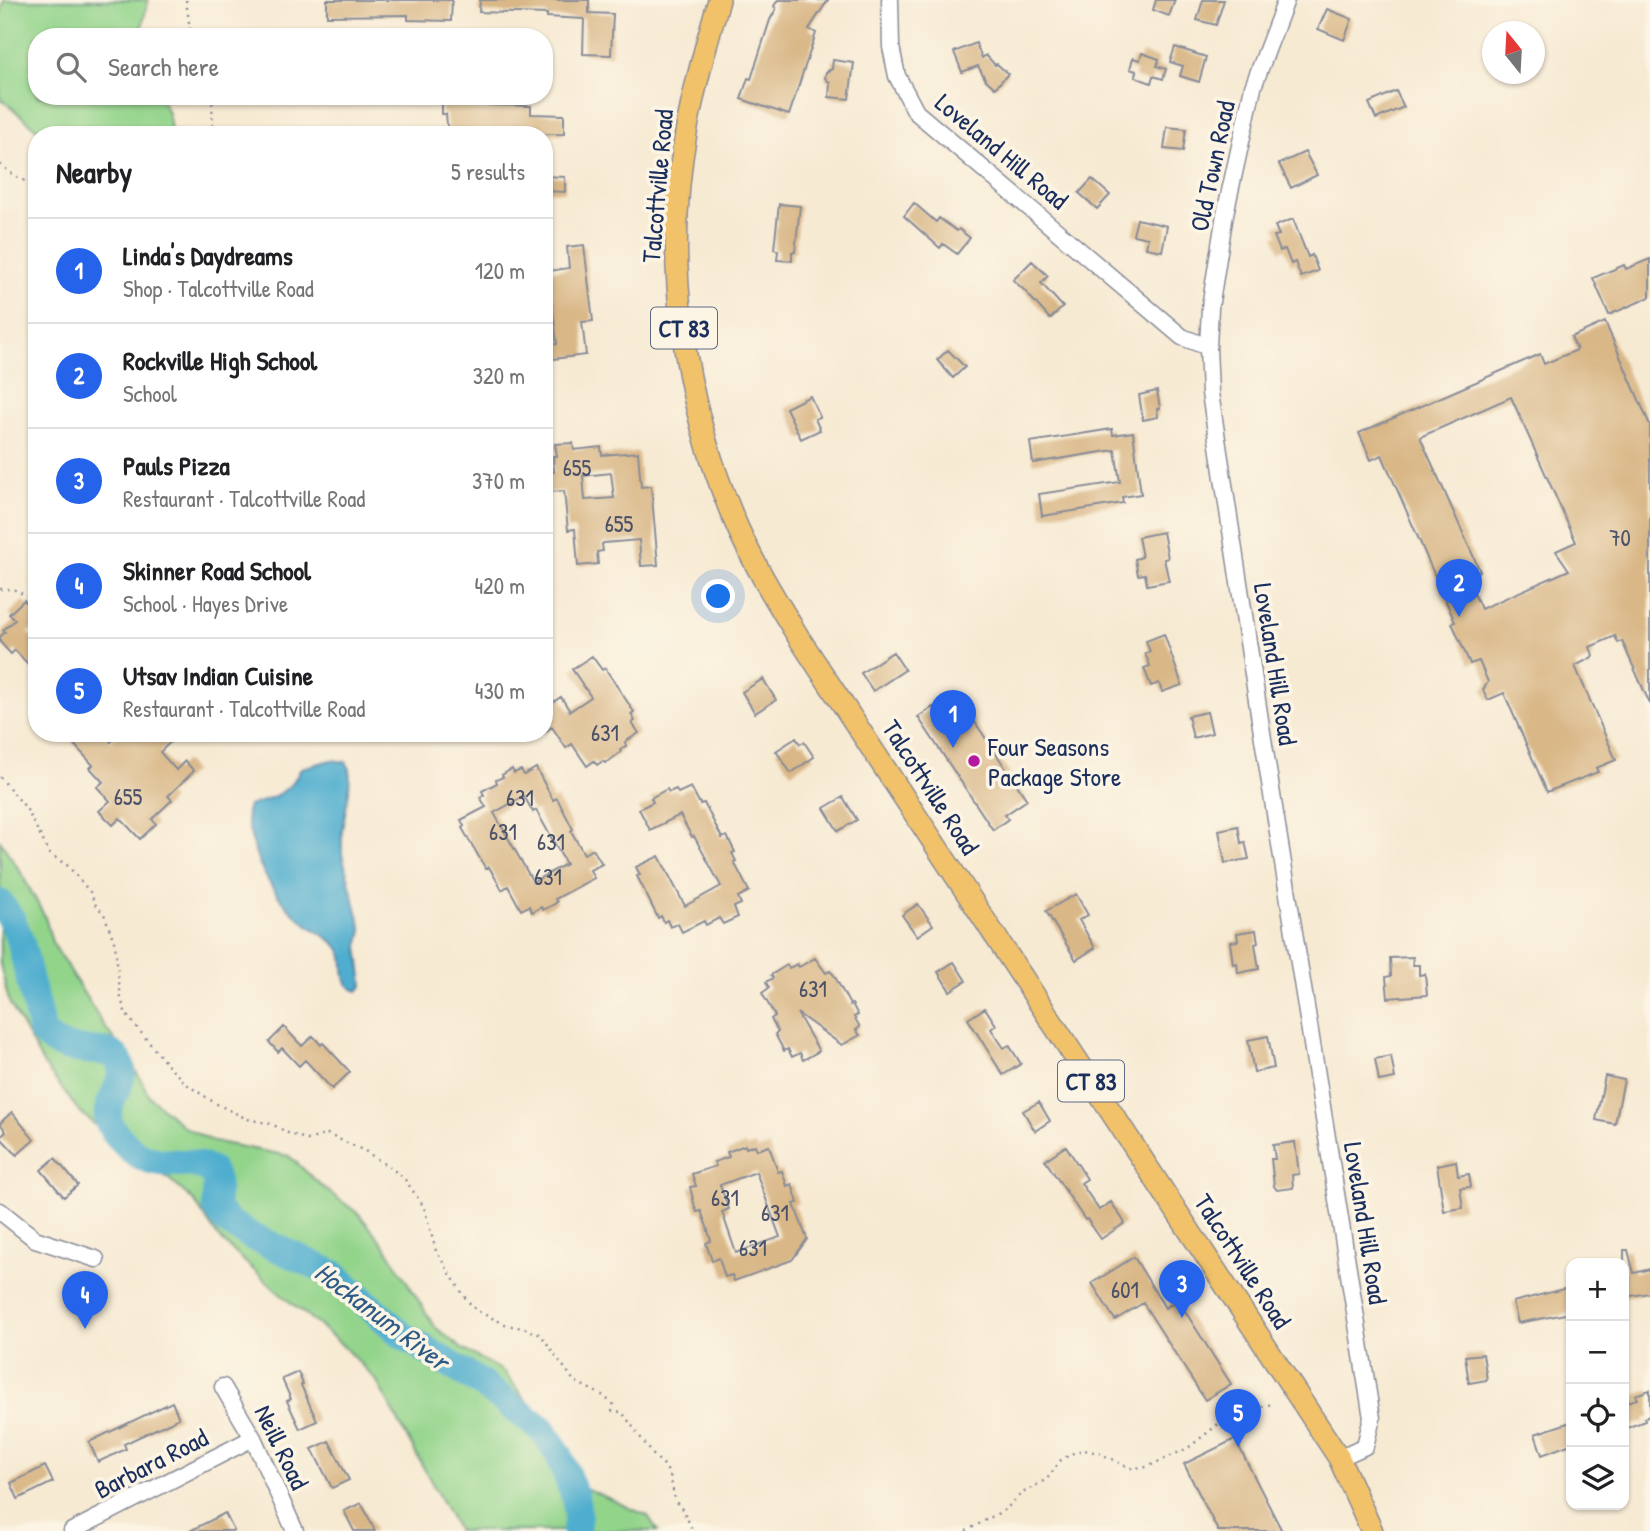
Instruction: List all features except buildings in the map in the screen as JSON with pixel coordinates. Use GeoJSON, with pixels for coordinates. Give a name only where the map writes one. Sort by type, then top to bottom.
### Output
{"type":"FeatureCollection","features":[{"type":"Feature","properties":{"kind":"main road","name":"Talcottville Road"},"geometry":{"type":"LineString","coordinates":[[719,0],[698,71],[685,136],[678,215],[677,284],[691,377],[705,435],[733,517],[766,583],[799,638],[1339,1458],[1372,1531]]}},
{"type":"Feature","properties":{"kind":"street","name":"Loveland Hill Road"},"geometry":{"type":"LineString","coordinates":[[890,0],[891,47],[897,76],[916,112],[1182,337],[1208,346],[1210,393],[1259,720],[1372,1418],[1365,1446],[1339,1458]]}},
{"type":"Feature","properties":{"kind":"street","name":"Old Town Road"},"geometry":{"type":"LineString","coordinates":[[1208,346],[1210,308],[1225,214],[1245,120],[1253,87],[1286,0]]}},
{"type":"Feature","properties":{"kind":"street"},"geometry":{"type":"LineString","coordinates":[[0,1211],[35,1239],[96,1259]]}},
{"type":"Feature","properties":{"kind":"street","name":"Neill Road"},"geometry":{"type":"LineString","coordinates":[[223,1387],[253,1438],[295,1531]]}},
{"type":"Feature","properties":{"kind":"street","name":"Barbara Road"},"geometry":{"type":"LineString","coordinates":[[72,1531],[253,1438]]}},
{"type":"Feature","properties":{"kind":"path"},"geometry":{"type":"LineString","coordinates":[[186,0],[190,28]]}},
{"type":"Feature","properties":{"kind":"path"},"geometry":{"type":"LineString","coordinates":[[212,105],[213,126]]}},
{"type":"Feature","properties":{"kind":"path"},"geometry":{"type":"LineString","coordinates":[[0,164],[28,182]]}},
{"type":"Feature","properties":{"kind":"path"},"geometry":{"type":"LineString","coordinates":[[0,589],[13,589],[28,597]]}},
{"type":"Feature","properties":{"kind":"path"},"geometry":{"type":"LineString","coordinates":[[0,777],[26,808],[50,854],[68,866],[104,914],[115,944],[121,999],[126,1014],[169,1067],[197,1092],[247,1119],[272,1124],[308,1140],[327,1135],[365,1151],[404,1178],[424,1207],[436,1251],[466,1300],[477,1311],[507,1325],[541,1335],[574,1381],[603,1395],[613,1404],[612,1411],[622,1412],[670,1475],[675,1501],[683,1510],[693,1531]]}},
{"type":"Feature","properties":{"kind":"path"},"geometry":{"type":"LineString","coordinates":[[966,1531],[1006,1509],[1021,1494],[1047,1479],[1061,1460],[1075,1452],[1084,1450],[1099,1453],[1130,1468],[1147,1467],[1188,1448],[1221,1422],[1271,1404]]}},
{"type":"Feature","properties":{"kind":"green space"},"geometry":{"type":"Polygon","coordinates":[[[4,0],[148,0],[142,28],[28,28],[28,105],[164,105],[170,126],[33,126],[0,98],[0,17],[4,0]]]}},
{"type":"Feature","properties":{"kind":"green space"},"geometry":{"type":"Polygon","coordinates":[[[0,841],[45,917],[52,942],[104,1026],[131,1062],[150,1097],[184,1127],[212,1141],[289,1156],[325,1189],[359,1214],[385,1246],[435,1327],[461,1348],[504,1372],[538,1416],[585,1488],[648,1516],[658,1531],[458,1531],[376,1380],[338,1341],[279,1293],[218,1237],[195,1202],[168,1178],[134,1158],[79,1111],[44,1065],[9,1002],[0,964],[0,841]]]}},
{"type":"Feature","properties":{"kind":"water"},"geometry":{"type":"Polygon","coordinates":[[[331,760],[346,762],[350,769],[342,830],[342,854],[362,931],[358,946],[363,985],[358,991],[347,983],[342,953],[338,947],[298,917],[271,886],[254,849],[247,821],[249,806],[286,789],[301,768],[331,760]]]}},
{"type":"Feature","properties":{"kind":"waterway","name":"Hockanum River"},"geometry":{"type":"LineString","coordinates":[[0,903],[12,920],[21,943],[42,1032],[51,1041],[62,1046],[110,1053],[121,1065],[120,1081],[108,1115],[110,1126],[118,1137],[146,1159],[187,1163],[210,1169],[216,1180],[216,1208],[227,1222],[253,1237],[334,1274],[402,1335],[479,1382],[542,1429],[559,1455],[575,1497],[578,1514],[576,1531]]}},
{"type":"Feature","properties":{"kind":"place","name":"Rockville High School"},"geometry":{"type":"Point","coordinates":[1459,617]}},
{"type":"Feature","properties":{"kind":"place","name":"Linda's Daydreams"},"geometry":{"type":"Point","coordinates":[953,748]}},
{"type":"Feature","properties":{"kind":"place","name":"Four Seasons Package Store"},"geometry":{"type":"Point","coordinates":[974,761]}},
{"type":"Feature","properties":{"kind":"place","name":"Pauls Pizza"},"geometry":{"type":"Point","coordinates":[1182,1318]}},
{"type":"Feature","properties":{"kind":"place","name":"Skinner Road School"},"geometry":{"type":"Point","coordinates":[85,1329]}},
{"type":"Feature","properties":{"kind":"place","name":"Utsav Indian Cuisine"},"geometry":{"type":"Point","coordinates":[1238,1447]}}]}
